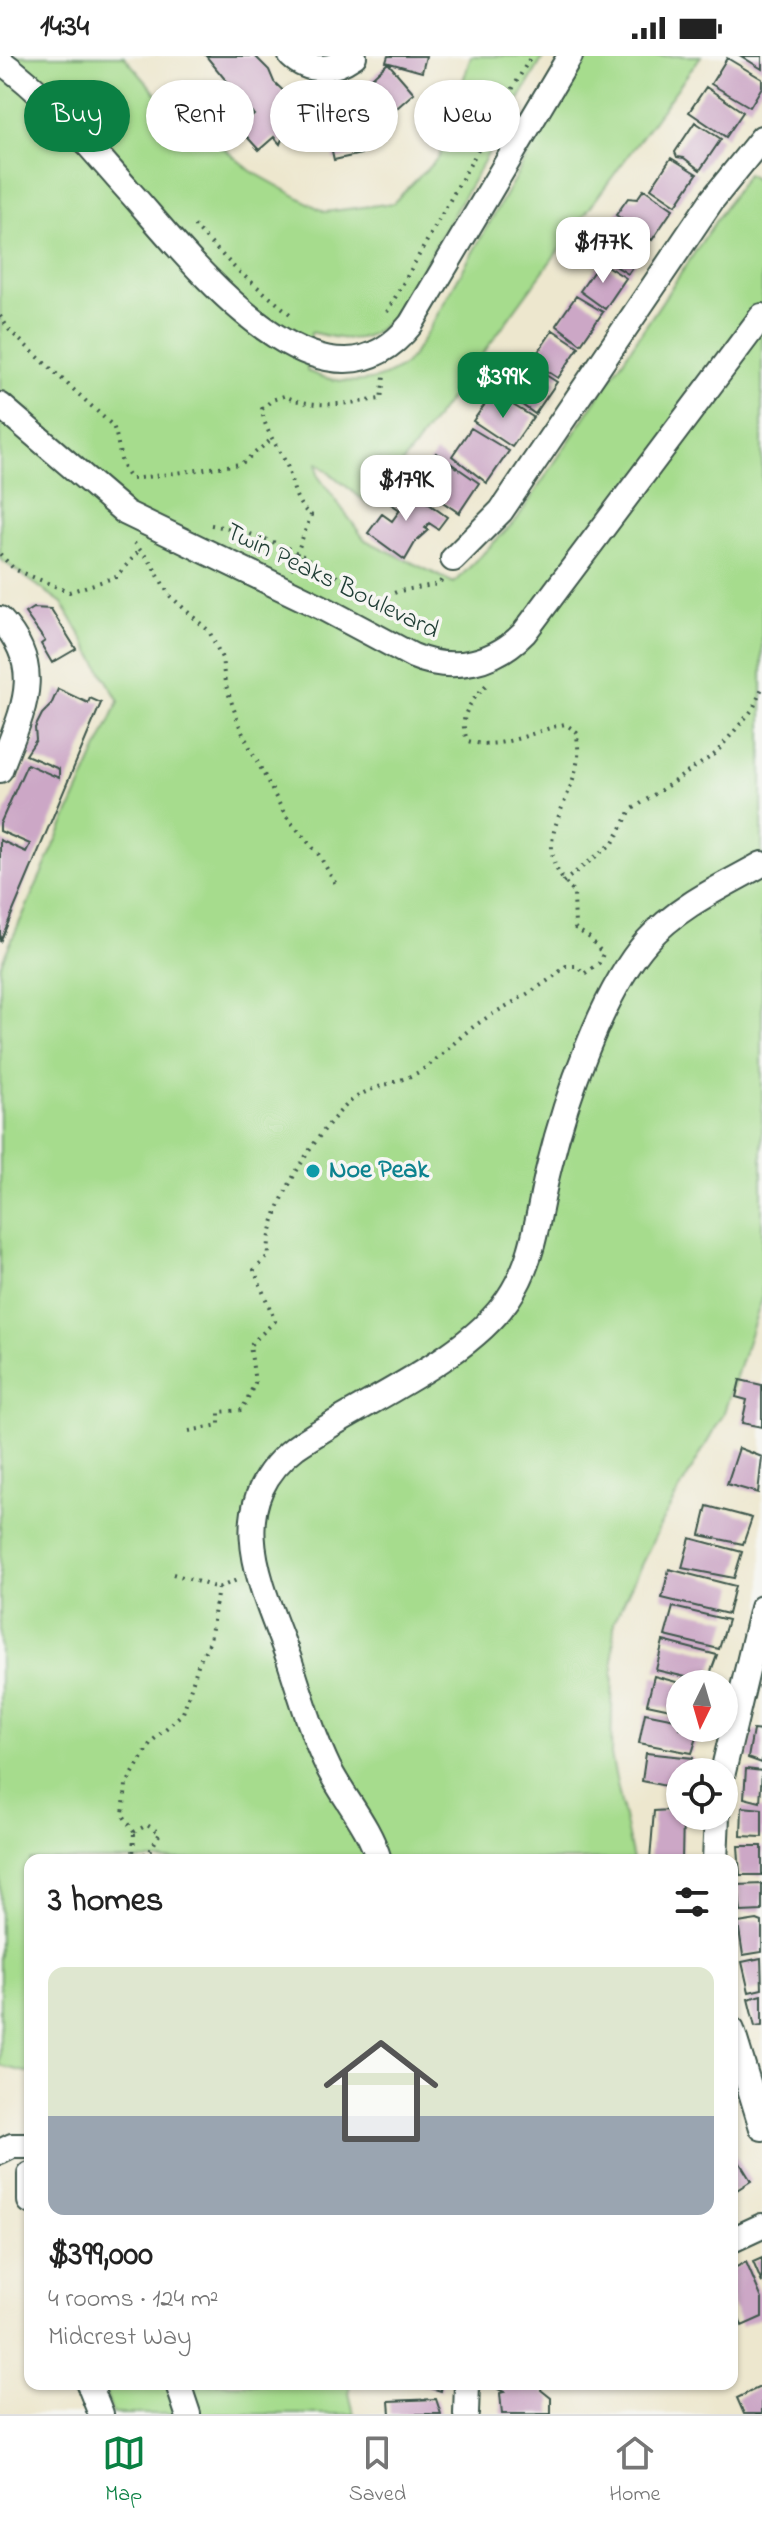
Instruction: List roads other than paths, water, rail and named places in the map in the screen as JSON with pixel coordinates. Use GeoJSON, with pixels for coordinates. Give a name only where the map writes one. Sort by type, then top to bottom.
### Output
{"type":"FeatureCollection","features":[{"type":"Feature","properties":{"kind":"street"},"geometry":{"type":"LineString","coordinates":[[291,56],[303,65],[319,69],[354,56]]}},
{"type":"Feature","properties":{"kind":"street"},"geometry":{"type":"LineString","coordinates":[[0,61],[49,103],[234,304],[297,347],[317,356],[345,361],[383,350],[411,324],[570,56]]}},
{"type":"Feature","properties":{"kind":"street"},"geometry":{"type":"LineString","coordinates":[[453,559],[501,511],[712,200],[762,138]]}},
{"type":"Feature","properties":{"kind":"street","name":"Twin Peaks Boulevard"},"geometry":{"type":"LineString","coordinates":[[0,405],[106,499],[146,525],[283,588],[420,659],[448,665],[487,659],[517,640],[762,316]]}},
{"type":"Feature","properties":{"kind":"street"},"geometry":{"type":"LineString","coordinates":[[0,619],[24,652],[29,677],[25,700],[0,770]]}},
{"type":"Feature","properties":{"kind":"street"},"geometry":{"type":"LineString","coordinates":[[377,1854],[369,1833],[323,1756],[258,1571],[251,1543],[252,1519],[259,1492],[274,1467],[310,1437],[474,1336],[498,1313],[517,1286],[535,1243],[550,1163],[570,1096],[613,998],[647,941],[677,914],[762,864]]}},
{"type":"Feature","properties":{"kind":"street"},"geometry":{"type":"LineString","coordinates":[[726,1758],[762,1608]]}},
{"type":"Feature","properties":{"kind":"street"},"geometry":{"type":"LineString","coordinates":[[715,1854],[716,1830]]}},
{"type":"Feature","properties":{"kind":"street"},"geometry":{"type":"LineString","coordinates":[[738,2050],[762,2128]]}},
{"type":"Feature","properties":{"kind":"street"},"geometry":{"type":"LineString","coordinates":[[0,2152],[12,2146],[24,2146]]}},
{"type":"Feature","properties":{"kind":"street"},"geometry":{"type":"LineString","coordinates":[[738,2237],[762,2226]]}},
{"type":"Feature","properties":{"kind":"street"},"geometry":{"type":"LineString","coordinates":[[91,2390],[101,2414]]}},
{"type":"Feature","properties":{"kind":"street"},"geometry":{"type":"LineString","coordinates":[[180,2390],[188,2414]]}},
{"type":"Feature","properties":{"kind":"street"},"geometry":{"type":"LineString","coordinates":[[466,2414],[467,2390]]}},
{"type":"Feature","properties":{"kind":"place","name":"Noe Peak"},"geometry":{"type":"Point","coordinates":[313,1171]}}]}
